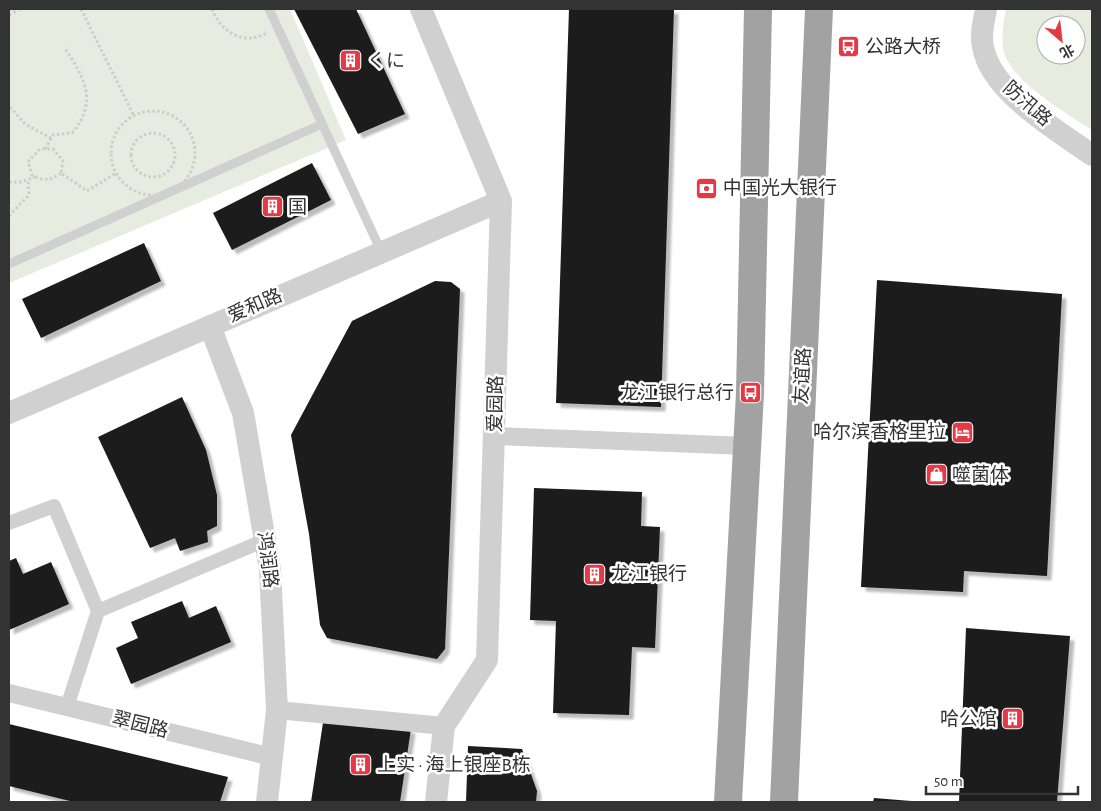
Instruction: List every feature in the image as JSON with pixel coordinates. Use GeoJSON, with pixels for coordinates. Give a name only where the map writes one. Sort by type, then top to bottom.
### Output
{"type":"FeatureCollection","features":[{"type":"Feature","properties":{"kind":"highway"},"geometry":{"type":"LineString","coordinates":[[728,802],[750,393],[758,9]]}},
{"type":"Feature","properties":{"kind":"highway","name":"友谊路"},"geometry":{"type":"LineString","coordinates":[[784,802],[819,9]]}},
{"type":"Feature","properties":{"kind":"street","name":"爱园路"},"geometry":{"type":"LineString","coordinates":[[420,9],[501,200],[487,660],[444,726],[436,802]]}},
{"type":"Feature","properties":{"kind":"street","name":"防汛路"},"geometry":{"type":"LineString","coordinates":[[986,9],[983,47],[997,77],[1028,109],[1092,155]]}},
{"type":"Feature","properties":{"kind":"street","name":"爱和路"},"geometry":{"type":"LineString","coordinates":[[9,413],[501,200]]}},
{"type":"Feature","properties":{"kind":"street","name":"鸿润路"},"geometry":{"type":"LineString","coordinates":[[210,326],[243,413],[270,570],[277,710],[267,802]]}},
{"type":"Feature","properties":{"kind":"street"},"geometry":{"type":"LineString","coordinates":[[495,436],[746,446]]}},
{"type":"Feature","properties":{"kind":"street"},"geometry":{"type":"LineString","coordinates":[[9,523],[54,506],[98,611],[67,707]]}},
{"type":"Feature","properties":{"kind":"street"},"geometry":{"type":"LineString","coordinates":[[98,611],[265,540]]}},
{"type":"Feature","properties":{"kind":"street","name":"翠园路"},"geometry":{"type":"LineString","coordinates":[[9,693],[272,757]]}},
{"type":"Feature","properties":{"kind":"street"},"geometry":{"type":"LineString","coordinates":[[277,710],[444,726]]}},
{"type":"Feature","properties":{"kind":"lane"},"geometry":{"type":"LineString","coordinates":[[269,9],[381,252]]}},
{"type":"Feature","properties":{"kind":"lane"},"geometry":{"type":"LineString","coordinates":[[9,264],[322,124]]}},
{"type":"Feature","properties":{"kind":"path"},"geometry":{"type":"LineString","coordinates":[[9,15],[20,9]]}},
{"type":"Feature","properties":{"kind":"path"},"geometry":{"type":"LineString","coordinates":[[81,9],[134,116]]}},
{"type":"Feature","properties":{"kind":"path"},"geometry":{"type":"LineString","coordinates":[[212,9],[216,20],[236,36],[248,38],[261,36],[276,26]]}},
{"type":"Feature","properties":{"kind":"path"},"geometry":{"type":"LineString","coordinates":[[45,149],[53,135],[72,133],[82,121],[88,101],[81,72],[64,47]]}},
{"type":"Feature","properties":{"kind":"path"},"geometry":{"type":"LineString","coordinates":[[10,107],[25,124],[51,138]]}},
{"type":"Feature","properties":{"kind":"path"},"geometry":{"type":"LineString","coordinates":[[156,111],[168,114],[180,121],[188,130],[194,142],[193,162],[185,180],[176,188],[162,194],[148,195],[134,191],[122,182],[116,173],[110,156],[112,141],[119,128],[134,116],[156,111]]}},
{"type":"Feature","properties":{"kind":"path"},"geometry":{"type":"LineString","coordinates":[[151,133],[166,137],[174,147],[176,154],[172,168],[162,176],[154,178],[140,174],[131,161],[131,153],[137,139],[151,133]]}},
{"type":"Feature","properties":{"kind":"path"},"geometry":{"type":"LineString","coordinates":[[40,149],[53,149],[63,161],[61,173],[53,179],[42,180],[32,175],[28,162],[40,149]]}},
{"type":"Feature","properties":{"kind":"path"},"geometry":{"type":"LineString","coordinates":[[61,173],[87,191],[116,173]]}},
{"type":"Feature","properties":{"kind":"path"},"geometry":{"type":"LineString","coordinates":[[9,182],[36,177]]}},
{"type":"Feature","properties":{"kind":"path"},"geometry":{"type":"LineString","coordinates":[[9,216],[29,195],[28,180]]}},
{"type":"Feature","properties":{"kind":"shaded area"},"geometry":{"type":"Polygon","coordinates":[[[9,9],[290,9],[346,140],[9,283],[9,9]]]}},
{"type":"Feature","properties":{"kind":"shaded area"},"geometry":{"type":"Polygon","coordinates":[[[1006,9],[1092,9],[1092,130],[1054,105],[1026,83],[1007,59],[1002,42],[1006,9]]]}},
{"type":"Feature","properties":{"kind":"building","name":"くに"},"geometry":{"type":"Polygon","coordinates":[[[294,9],[356,9],[405,114],[358,134],[294,9]]]}},
{"type":"Feature","properties":{"kind":"building"},"geometry":{"type":"Polygon","coordinates":[[[569,9],[674,9],[661,407],[556,403],[569,9]]]}},
{"type":"Feature","properties":{"kind":"building","name":"国"},"geometry":{"type":"Polygon","coordinates":[[[312,163],[331,200],[232,250],[213,213],[312,163]]]}},
{"type":"Feature","properties":{"kind":"building"},"geometry":{"type":"Polygon","coordinates":[[[144,243],[161,281],[41,338],[22,299],[144,243]]]}},
{"type":"Feature","properties":{"kind":"building","name":"哈尔滨香格里拉"},"geometry":{"type":"Polygon","coordinates":[[[877,280],[1062,294],[1047,576],[964,571],[963,592],[861,587],[877,280]]]}},
{"type":"Feature","properties":{"kind":"building"},"geometry":{"type":"Polygon","coordinates":[[[435,281],[451,282],[460,289],[445,649],[437,659],[327,638],[320,625],[309,534],[291,435],[352,321],[435,281]]]}},
{"type":"Feature","properties":{"kind":"building"},"geometry":{"type":"Polygon","coordinates":[[[182,397],[206,450],[217,495],[217,526],[207,531],[208,542],[180,551],[175,538],[150,548],[98,437],[182,397]]]}},
{"type":"Feature","properties":{"kind":"building","name":"龙江银行"},"geometry":{"type":"Polygon","coordinates":[[[534,488],[642,492],[641,526],[660,527],[655,648],[632,647],[629,715],[553,713],[556,621],[530,620],[534,488]]]}},
{"type":"Feature","properties":{"kind":"building"},"geometry":{"type":"Polygon","coordinates":[[[16,558],[23,574],[51,562],[69,604],[9,630],[9,561],[16,558]]]}},
{"type":"Feature","properties":{"kind":"building"},"geometry":{"type":"Polygon","coordinates":[[[182,601],[189,618],[216,606],[231,642],[131,684],[116,648],[138,638],[131,622],[182,601]]]}},
{"type":"Feature","properties":{"kind":"building","name":"哈公馆"},"geometry":{"type":"Polygon","coordinates":[[[966,628],[1070,636],[1057,802],[959,802],[966,628]]]}},
{"type":"Feature","properties":{"kind":"building","name":"上实 · 海上银座B栋"},"geometry":{"type":"Polygon","coordinates":[[[324,716],[411,729],[400,802],[311,802],[324,716]]]}},
{"type":"Feature","properties":{"kind":"building"},"geometry":{"type":"Polygon","coordinates":[[[9,724],[228,777],[220,802],[74,802],[9,786],[9,724]]]}},
{"type":"Feature","properties":{"kind":"building"},"geometry":{"type":"Polygon","coordinates":[[[468,746],[522,749],[537,791],[536,802],[466,802],[468,746]]]}},
{"type":"Feature","properties":{"kind":"building"},"geometry":{"type":"Polygon","coordinates":[[[874,798],[911,801],[911,802],[873,802],[874,798]]]}},
{"type":"Feature","properties":{"kind":"place","name":"公路大桥"},"geometry":{"type":"Point","coordinates":[849,47]}},
{"type":"Feature","properties":{"kind":"place","name":"くに"},"geometry":{"type":"Point","coordinates":[351,61]}},
{"type":"Feature","properties":{"kind":"place","name":"中国光大银行"},"geometry":{"type":"Point","coordinates":[707,188]}},
{"type":"Feature","properties":{"kind":"place","name":"国"},"geometry":{"type":"Point","coordinates":[272,207]}},
{"type":"Feature","properties":{"kind":"place","name":"龙江银行总行"},"geometry":{"type":"Point","coordinates":[750,393]}},
{"type":"Feature","properties":{"kind":"place","name":"哈尔滨香格里拉"},"geometry":{"type":"Point","coordinates":[962,432]}},
{"type":"Feature","properties":{"kind":"place","name":"噬菌体"},"geometry":{"type":"Point","coordinates":[936,475]}},
{"type":"Feature","properties":{"kind":"place","name":"龙江银行"},"geometry":{"type":"Point","coordinates":[595,574]}},
{"type":"Feature","properties":{"kind":"place","name":"哈公馆"},"geometry":{"type":"Point","coordinates":[1013,719]}},
{"type":"Feature","properties":{"kind":"place","name":"上实 · 海上银座B栋"},"geometry":{"type":"Point","coordinates":[361,765]}}]}
